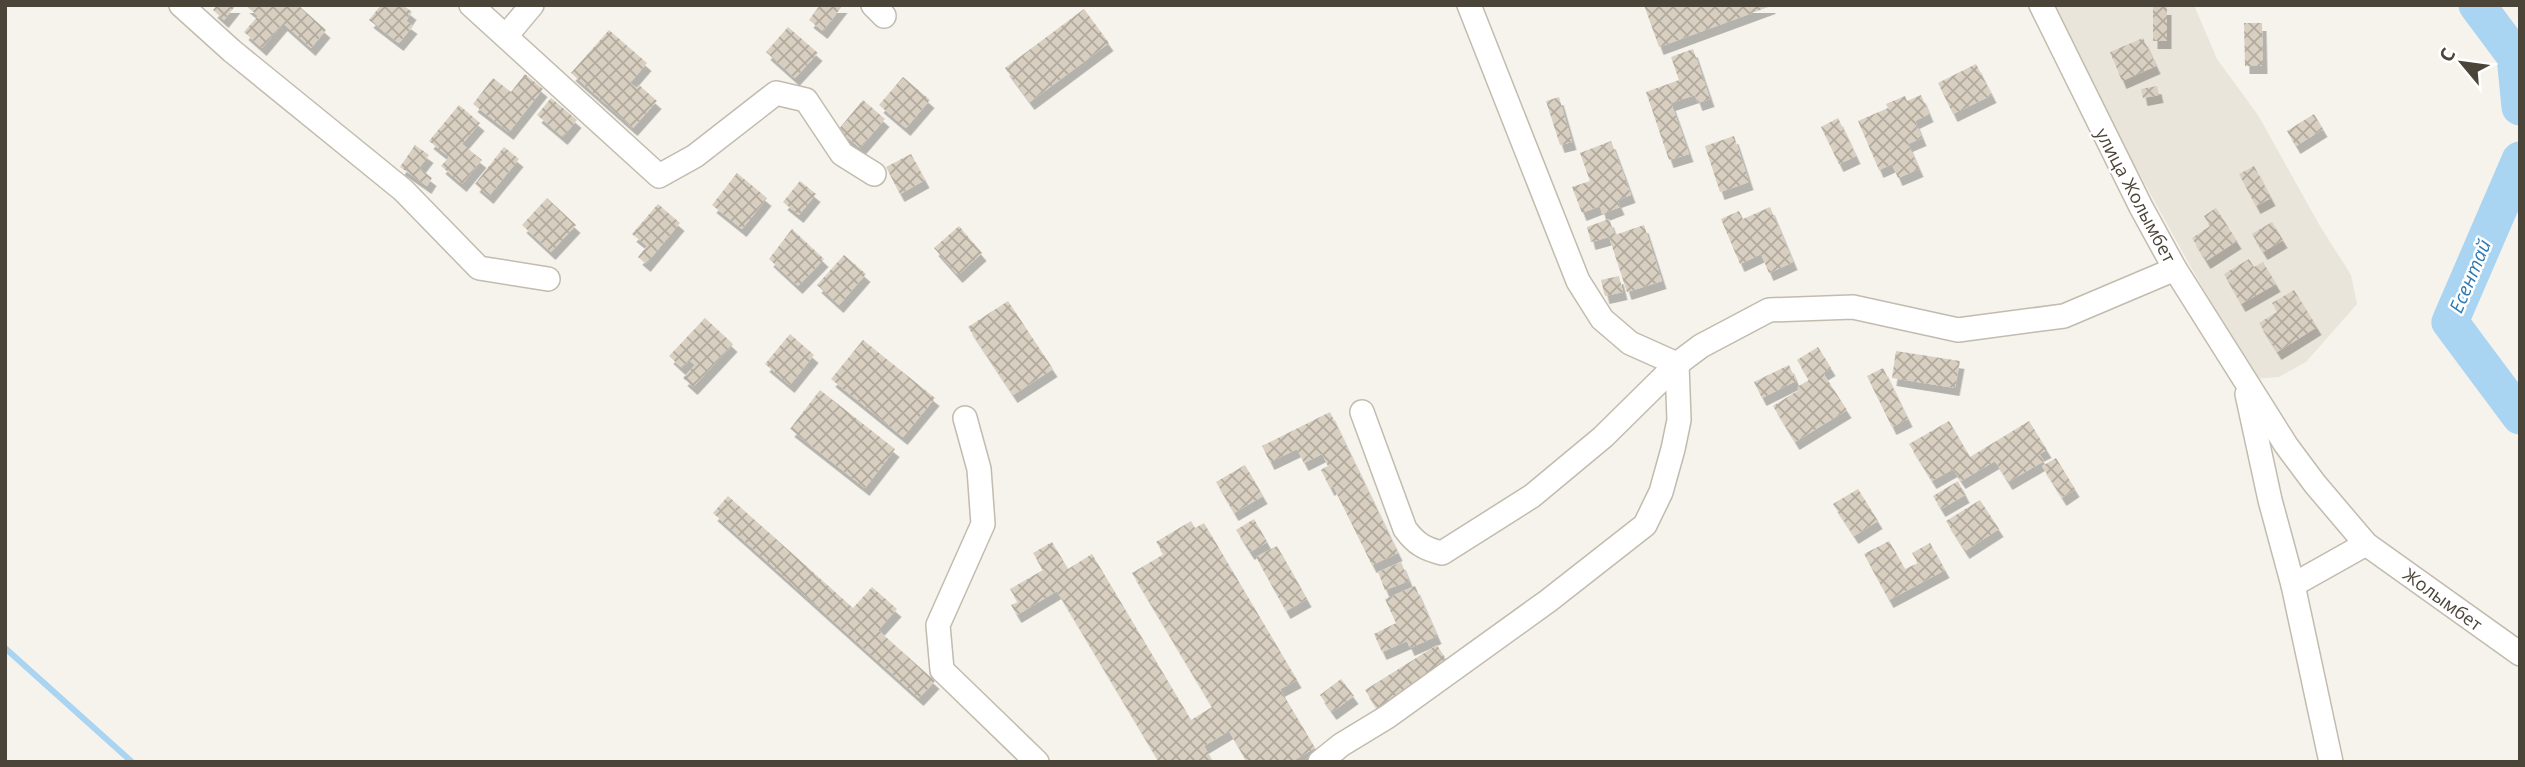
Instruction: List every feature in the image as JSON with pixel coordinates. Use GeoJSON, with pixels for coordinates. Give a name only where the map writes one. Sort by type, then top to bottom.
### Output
{"type":"FeatureCollection","features":[{"type":"Feature","properties":{"kind":"street"},"geometry":{"type":"LineString","coordinates":[[181,5],[232,51],[403,190],[479,268],[548,279]]}},
{"type":"Feature","properties":{"kind":"street"},"geometry":{"type":"LineString","coordinates":[[471,5],[659,176],[695,156],[776,93],[806,100],[842,154],[874,174]]}},
{"type":"Feature","properties":{"kind":"street"},"geometry":{"type":"LineString","coordinates":[[506,36],[531,5]]}},
{"type":"Feature","properties":{"kind":"street"},"geometry":{"type":"LineString","coordinates":[[1469,5],[1578,281],[1602,319],[1630,343],[1677,364]]}},
{"type":"Feature","properties":{"kind":"street","name":"улица Жолымбет"},"geometry":{"type":"LineString","coordinates":[[2041,5],[2141,207],[2175,269],[2286,445],[2366,544]]}},
{"type":"Feature","properties":{"kind":"street"},"geometry":{"type":"LineString","coordinates":[[1363,412],[1405,529],[1415,542],[1428,550],[1443,553],[1532,496],[1603,437],[1677,364],[1701,346],[1769,310],[1853,307],[1958,330],[2064,316],[2175,269]]}},
{"type":"Feature","properties":{"kind":"street"},"geometry":{"type":"LineString","coordinates":[[1320,762],[1537,608],[1645,525],[1661,492],[1679,420],[1677,364]]}},
{"type":"Feature","properties":{"kind":"street"},"geometry":{"type":"LineString","coordinates":[[2244,377],[2331,762]]}},
{"type":"Feature","properties":{"kind":"street"},"geometry":{"type":"LineString","coordinates":[[965,418],[979,469],[983,524],[938,625],[942,670],[1037,762]]}},
{"type":"Feature","properties":{"kind":"street"},"geometry":{"type":"LineString","coordinates":[[2293,585],[2366,544]]}},
{"type":"Feature","properties":{"kind":"street","name":"Жолымбет"},"geometry":{"type":"LineString","coordinates":[[2366,544],[2520,654]]}},
{"type":"Feature","properties":{"kind":"shaded area"},"geometry":{"type":"Polygon","coordinates":[[[2053,5],[2194,5],[2217,59],[2258,115],[2320,226],[2351,275],[2357,304],[2306,362],[2279,377],[2253,379],[2085,76],[2053,5]]]}},
{"type":"Feature","properties":{"kind":"building"},"geometry":{"type":"Polygon","coordinates":[[[217,5],[236,5],[224,20],[213,10],[217,5]]]}},
{"type":"Feature","properties":{"kind":"building"},"geometry":{"type":"Polygon","coordinates":[[[245,5],[298,5],[326,30],[311,48],[283,23],[262,48],[244,32],[258,16],[245,5]]]}},
{"type":"Feature","properties":{"kind":"building"},"geometry":{"type":"Polygon","coordinates":[[[381,5],[403,5],[412,12],[406,21],[413,26],[399,43],[369,20],[381,5]]]}},
{"type":"Feature","properties":{"kind":"building"},"geometry":{"type":"Polygon","coordinates":[[[820,5],[843,5],[823,31],[809,20],[820,5]]]}},
{"type":"Feature","properties":{"kind":"building"},"geometry":{"type":"Polygon","coordinates":[[[1644,5],[1771,5],[1771,6],[1659,47],[1644,5]]]}},
{"type":"Feature","properties":{"kind":"building"},"geometry":{"type":"Polygon","coordinates":[[[2153,7],[2167,7],[2167,41],[2153,41],[2153,7]]]}},
{"type":"Feature","properties":{"kind":"building"},"geometry":{"type":"Polygon","coordinates":[[[1084,9],[1109,43],[1030,102],[1005,68],[1084,9]]]}},
{"type":"Feature","properties":{"kind":"building"},"geometry":{"type":"Polygon","coordinates":[[[2244,23],[2262,23],[2263,66],[2245,66],[2244,23]]]}},
{"type":"Feature","properties":{"kind":"building"},"geometry":{"type":"Polygon","coordinates":[[[788,27],[818,53],[795,78],[766,52],[788,27]]]}},
{"type":"Feature","properties":{"kind":"building"},"geometry":{"type":"Polygon","coordinates":[[[609,30],[647,63],[630,83],[637,88],[639,85],[657,101],[633,128],[571,73],[609,30]]]}},
{"type":"Feature","properties":{"kind":"building"},"geometry":{"type":"Polygon","coordinates":[[[2143,38],[2156,66],[2122,81],[2110,52],[2143,38]]]}},
{"type":"Feature","properties":{"kind":"building"},"geometry":{"type":"Polygon","coordinates":[[[1693,49],[1710,99],[1698,103],[1695,95],[1671,103],[1689,154],[1669,160],[1646,92],[1679,80],[1671,57],[1693,49]]]}},
{"type":"Feature","properties":{"kind":"building"},"geometry":{"type":"Polygon","coordinates":[[[1976,64],[1992,95],[1953,114],[1938,83],[1976,64]]]}},
{"type":"Feature","properties":{"kind":"building"},"geometry":{"type":"Polygon","coordinates":[[[525,74],[543,89],[509,132],[473,104],[493,78],[511,92],[525,74]]]}},
{"type":"Feature","properties":{"kind":"building"},"geometry":{"type":"Polygon","coordinates":[[[903,77],[930,100],[906,128],[879,105],[903,77]]]}},
{"type":"Feature","properties":{"kind":"building"},"geometry":{"type":"Polygon","coordinates":[[[2157,86],[2159,95],[2143,98],[2141,89],[2157,86]]]}},
{"type":"Feature","properties":{"kind":"building"},"geometry":{"type":"Polygon","coordinates":[[[1921,95],[1929,114],[1915,121],[1922,138],[1908,144],[1919,169],[1898,178],[1892,164],[1879,170],[1858,121],[1888,108],[1886,104],[1905,96],[1907,101],[1921,95]]]}},
{"type":"Feature","properties":{"kind":"building"},"geometry":{"type":"Polygon","coordinates":[[[1559,97],[1572,142],[1560,145],[1546,101],[1559,97]]]}},
{"type":"Feature","properties":{"kind":"building"},"geometry":{"type":"Polygon","coordinates":[[[551,98],[577,120],[563,137],[537,115],[551,98]]]}},
{"type":"Feature","properties":{"kind":"building"},"geometry":{"type":"Polygon","coordinates":[[[863,100],[885,119],[860,148],[838,130],[863,100]]]}},
{"type":"Feature","properties":{"kind":"building"},"geometry":{"type":"Polygon","coordinates":[[[459,105],[480,123],[462,144],[482,160],[462,184],[441,166],[449,157],[429,141],[459,105]]]}},
{"type":"Feature","properties":{"kind":"building"},"geometry":{"type":"Polygon","coordinates":[[[2314,114],[2323,129],[2296,146],[2287,131],[2314,114]]]}},
{"type":"Feature","properties":{"kind":"building"},"geometry":{"type":"Polygon","coordinates":[[[1838,118],[1856,156],[1839,164],[1821,127],[1838,118]]]}},
{"type":"Feature","properties":{"kind":"building"},"geometry":{"type":"Polygon","coordinates":[[[1734,136],[1749,182],[1720,192],[1705,146],[1734,136]]]}},
{"type":"Feature","properties":{"kind":"building"},"geometry":{"type":"Polygon","coordinates":[[[1611,141],[1631,195],[1617,200],[1620,207],[1602,214],[1600,206],[1582,213],[1572,187],[1590,181],[1580,153],[1611,141]]]}},
{"type":"Feature","properties":{"kind":"building"},"geometry":{"type":"Polygon","coordinates":[[[415,145],[429,155],[419,168],[432,178],[427,186],[400,167],[415,145]]]}},
{"type":"Feature","properties":{"kind":"building"},"geometry":{"type":"Polygon","coordinates":[[[504,147],[519,159],[489,196],[475,184],[504,147]]]}},
{"type":"Feature","properties":{"kind":"building"},"geometry":{"type":"Polygon","coordinates":[[[911,154],[925,180],[900,194],[886,167],[911,154]]]}},
{"type":"Feature","properties":{"kind":"building"},"geometry":{"type":"Polygon","coordinates":[[[2254,166],[2271,198],[2256,206],[2239,174],[2254,166]]]}},
{"type":"Feature","properties":{"kind":"building"},"geometry":{"type":"Polygon","coordinates":[[[737,173],[767,198],[742,229],[712,205],[737,173]]]}},
{"type":"Feature","properties":{"kind":"building"},"geometry":{"type":"Polygon","coordinates":[[[800,181],[816,194],[799,215],[783,202],[800,181]]]}},
{"type":"Feature","properties":{"kind":"building"},"geometry":{"type":"Polygon","coordinates":[[[547,198],[576,225],[551,252],[522,225],[547,198]]]}},
{"type":"Feature","properties":{"kind":"building"},"geometry":{"type":"Polygon","coordinates":[[[658,204],[680,223],[646,264],[638,257],[647,246],[632,234],[658,204]]]}},
{"type":"Feature","properties":{"kind":"building"},"geometry":{"type":"Polygon","coordinates":[[[1770,207],[1793,262],[1769,273],[1761,254],[1740,264],[1721,219],[1739,211],[1743,219],[1770,207]]]}},
{"type":"Feature","properties":{"kind":"building"},"geometry":{"type":"Polygon","coordinates":[[[2216,208],[2237,241],[2206,261],[2192,238],[2210,226],[2204,216],[2216,208]]]}},
{"type":"Feature","properties":{"kind":"building"},"geometry":{"type":"Polygon","coordinates":[[[1609,219],[1615,235],[1644,225],[1662,281],[1627,292],[1609,237],[1591,242],[1587,227],[1609,219]]]}},
{"type":"Feature","properties":{"kind":"building"},"geometry":{"type":"Polygon","coordinates":[[[2272,222],[2283,240],[2263,252],[2252,234],[2272,222]]]}},
{"type":"Feature","properties":{"kind":"building"},"geometry":{"type":"Polygon","coordinates":[[[959,226],[982,253],[958,275],[934,248],[959,226]]]}},
{"type":"Feature","properties":{"kind":"building"},"geometry":{"type":"Polygon","coordinates":[[[792,229],[824,259],[798,286],[769,259],[792,229]]]}},
{"type":"Feature","properties":{"kind":"building"},"geometry":{"type":"Polygon","coordinates":[[[844,255],[866,274],[839,305],[817,285],[844,255]]]}},
{"type":"Feature","properties":{"kind":"building"},"geometry":{"type":"Polygon","coordinates":[[[2249,259],[2254,267],[2263,262],[2276,284],[2241,304],[2224,274],[2249,259]]]}},
{"type":"Feature","properties":{"kind":"building"},"geometry":{"type":"Polygon","coordinates":[[[1619,276],[1623,292],[1605,296],[1601,280],[1619,276]]]}},
{"type":"Feature","properties":{"kind":"building"},"geometry":{"type":"Polygon","coordinates":[[[2294,290],[2317,327],[2277,352],[2259,323],[2277,312],[2272,303],[2294,290]]]}},
{"type":"Feature","properties":{"kind":"building"},"geometry":{"type":"Polygon","coordinates":[[[1008,301],[1053,369],[1013,395],[968,327],[1008,301]]]}},
{"type":"Feature","properties":{"kind":"building"},"geometry":{"type":"Polygon","coordinates":[[[705,318],[733,344],[693,387],[683,378],[695,365],[689,360],[682,368],[669,356],[705,318]]]}},
{"type":"Feature","properties":{"kind":"building"},"geometry":{"type":"Polygon","coordinates":[[[790,334],[814,355],[790,385],[765,364],[790,334]]]}},
{"type":"Feature","properties":{"kind":"building"},"geometry":{"type":"Polygon","coordinates":[[[863,340],[935,398],[903,437],[831,379],[863,340]]]}},
{"type":"Feature","properties":{"kind":"building"},"geometry":{"type":"Polygon","coordinates":[[[1818,347],[1831,368],[1823,373],[1847,410],[1795,442],[1773,406],[1799,390],[1797,387],[1809,380],[1797,360],[1818,347]]]}},
{"type":"Feature","properties":{"kind":"building"},"geometry":{"type":"Polygon","coordinates":[[[1896,351],[1960,361],[1955,388],[1892,378],[1896,351]]]}},
{"type":"Feature","properties":{"kind":"building"},"geometry":{"type":"Polygon","coordinates":[[[1789,365],[1796,381],[1762,398],[1754,382],[1789,365]]]}},
{"type":"Feature","properties":{"kind":"building"},"geometry":{"type":"Polygon","coordinates":[[[1883,368],[1908,419],[1892,427],[1867,376],[1883,368]]]}},
{"type":"Feature","properties":{"kind":"building"},"geometry":{"type":"Polygon","coordinates":[[[820,390],[895,449],[865,488],[790,429],[820,390]]]}},
{"type":"Feature","properties":{"kind":"building"},"geometry":{"type":"Polygon","coordinates":[[[1330,412],[1398,553],[1372,565],[1333,486],[1330,488],[1321,470],[1328,466],[1322,454],[1304,463],[1297,449],[1270,462],[1262,446],[1330,412]]]}},
{"type":"Feature","properties":{"kind":"building"},"geometry":{"type":"Polygon","coordinates":[[[1949,421],[1970,457],[2029,421],[2047,450],[2039,454],[2044,461],[2008,482],[1995,461],[1961,481],[1953,469],[1932,481],[1909,444],[1949,421]]]}},
{"type":"Feature","properties":{"kind":"building"},"geometry":{"type":"Polygon","coordinates":[[[2056,458],[2075,489],[2062,498],[2042,466],[2056,458]]]}},
{"type":"Feature","properties":{"kind":"building"},"geometry":{"type":"Polygon","coordinates":[[[1245,465],[1263,496],[1234,513],[1216,482],[1245,465]]]}},
{"type":"Feature","properties":{"kind":"building"},"geometry":{"type":"Polygon","coordinates":[[[1958,481],[1965,495],[1941,509],[1933,496],[1958,481]]]}},
{"type":"Feature","properties":{"kind":"building"},"geometry":{"type":"Polygon","coordinates":[[[1858,489],[1878,521],[1854,536],[1833,504],[1858,489]]]}},
{"type":"Feature","properties":{"kind":"building"},"geometry":{"type":"Polygon","coordinates":[[[728,496],[853,608],[872,587],[897,609],[878,630],[935,681],[919,698],[713,513],[728,496]]]}},
{"type":"Feature","properties":{"kind":"building"},"geometry":{"type":"Polygon","coordinates":[[[1980,500],[1999,529],[1965,551],[1946,521],[1980,500]]]}},
{"type":"Feature","properties":{"kind":"building"},"geometry":{"type":"Polygon","coordinates":[[[1254,519],[1267,542],[1250,552],[1236,530],[1254,519]]]}},
{"type":"Feature","properties":{"kind":"building"},"geometry":{"type":"Polygon","coordinates":[[[1191,521],[1195,528],[1204,523],[1297,680],[1280,689],[1315,748],[1291,762],[1247,762],[1229,731],[1204,746],[1213,762],[1159,762],[1057,591],[1017,615],[1011,605],[1018,602],[1010,589],[1043,570],[1033,553],[1052,542],[1068,569],[1092,554],[1191,720],[1212,707],[1132,573],[1164,554],[1156,542],[1191,521]]]}},
{"type":"Feature","properties":{"kind":"building"},"geometry":{"type":"Polygon","coordinates":[[[1889,541],[1905,569],[1918,563],[1912,553],[1930,543],[1945,570],[1889,600],[1864,554],[1889,541]]]}},
{"type":"Feature","properties":{"kind":"building"},"geometry":{"type":"Polygon","coordinates":[[[1277,546],[1307,599],[1286,611],[1256,557],[1277,546]]]}},
{"type":"Feature","properties":{"kind":"building"},"geometry":{"type":"Polygon","coordinates":[[[1401,562],[1409,581],[1385,590],[1378,572],[1401,562]]]}},
{"type":"Feature","properties":{"kind":"building"},"geometry":{"type":"Polygon","coordinates":[[[1415,586],[1437,636],[1410,648],[1407,641],[1382,652],[1374,634],[1396,623],[1385,599],[1415,586]]]}},
{"type":"Feature","properties":{"kind":"building"},"geometry":{"type":"Polygon","coordinates":[[[1437,645],[1449,664],[1377,708],[1365,690],[1437,645]]]}},
{"type":"Feature","properties":{"kind":"building"},"geometry":{"type":"Polygon","coordinates":[[[1341,679],[1354,696],[1332,712],[1320,695],[1341,679]]]}},
{"type":"Feature","properties":{"kind":"waterway","name":"Есентай"},"geometry":{"type":"LineString","coordinates":[[2477,5],[2515,56],[2520,107]]}},
{"type":"Feature","properties":{"kind":"waterway","name":"Есентай"},"geometry":{"type":"LineString","coordinates":[[2520,160],[2450,322],[2520,416]]}},
{"type":"Feature","properties":{"kind":"waterway"},"geometry":{"type":"LineString","coordinates":[[5,648],[132,762]]}}]}
